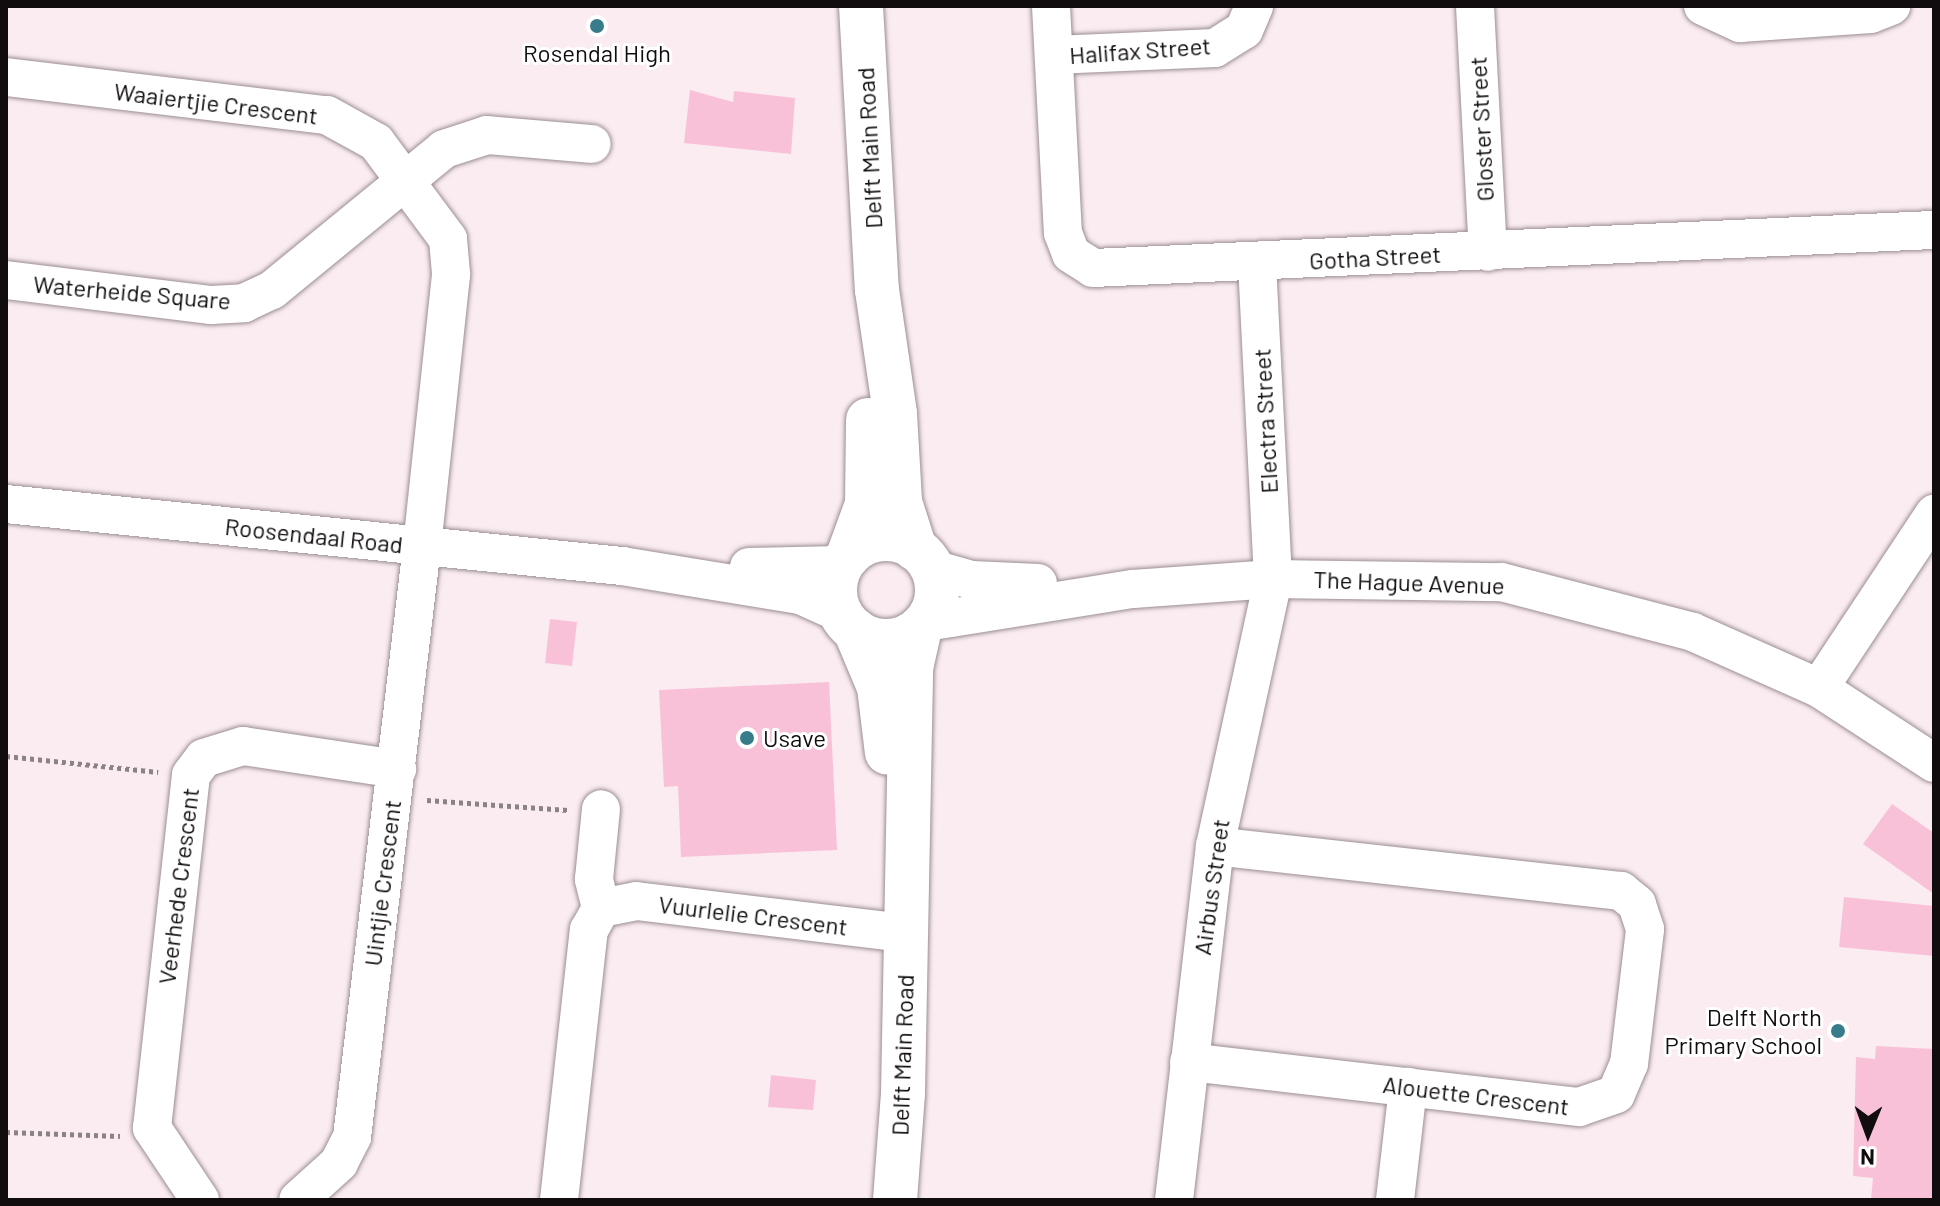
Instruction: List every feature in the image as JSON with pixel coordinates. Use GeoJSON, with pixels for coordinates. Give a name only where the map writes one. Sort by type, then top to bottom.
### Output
{"type":"FeatureCollection","features":[{"type":"Feature","properties":{"kind":"street","name":"Delft Main Road"},"geometry":{"type":"LineString","coordinates":[[861,6],[877,290],[895,414],[900,502],[924,559]]}},
{"type":"Feature","properties":{"kind":"street","name":"Gotha Street"},"geometry":{"type":"LineString","coordinates":[[1051,6],[1063,233],[1071,254],[1107,270],[1934,230]]}},
{"type":"Feature","properties":{"kind":"street","name":"Halifax Street"},"geometry":{"type":"LineString","coordinates":[[1054,55],[1215,48],[1244,30],[1254,6]]}},
{"type":"Feature","properties":{"kind":"street","name":"Gloster Street"},"geometry":{"type":"LineString","coordinates":[[1475,6],[1488,252]]}},
{"type":"Feature","properties":{"kind":"street"},"geometry":{"type":"LineString","coordinates":[[1703,6],[1740,23],[1871,14],[1891,6]]}},
{"type":"Feature","properties":{"kind":"street","name":"Waaiertjie Crescent"},"geometry":{"type":"LineString","coordinates":[[6,77],[327,115],[376,142],[408,178],[448,239],[451,275],[422,546]]}},
{"type":"Feature","properties":{"kind":"street","name":"Waterheide Square"},"geometry":{"type":"LineString","coordinates":[[6,280],[211,305],[244,303],[272,290],[444,149],[487,135],[592,144]]}},
{"type":"Feature","properties":{"kind":"street","name":"Electra Street"},"geometry":{"type":"LineString","coordinates":[[1257,262],[1273,579]]}},
{"type":"Feature","properties":{"kind":"street","name":"Delft Main Road"},"geometry":{"type":"LineString","coordinates":[[844,560],[867,504],[877,290]]}},
{"type":"Feature","properties":{"kind":"street","name":"Roosendaal Road"},"geometry":{"type":"LineString","coordinates":[[6,504],[622,566],[800,595],[848,622]]}},
{"type":"Feature","properties":{"kind":"street"},"geometry":{"type":"LineString","coordinates":[[1819,688],[1934,514]]}},
{"type":"Feature","properties":{"kind":"street"},"geometry":{"type":"LineString","coordinates":[[876,540],[924,559],[937,596],[923,625],[883,641],[848,622],[835,589],[844,560],[876,540]]}},
{"type":"Feature","properties":{"kind":"street","name":"Uintjie Crescent"},"geometry":{"type":"LineString","coordinates":[[298,1200],[339,1163],[352,1137],[422,546]]}},
{"type":"Feature","properties":{"kind":"street","name":"The Hague Avenue"},"geometry":{"type":"LineString","coordinates":[[924,559],[995,583],[1133,589]]}},
{"type":"Feature","properties":{"kind":"street","name":"Roosendaal Road"},"geometry":{"type":"LineString","coordinates":[[622,566],[844,560]]}},
{"type":"Feature","properties":{"kind":"street","name":"The Hague Avenue"},"geometry":{"type":"LineString","coordinates":[[923,625],[1133,589],[1273,579],[1501,582],[1693,632],[1819,688],[1934,763]]}},
{"type":"Feature","properties":{"kind":"street","name":"Airbus Street"},"geometry":{"type":"LineString","coordinates":[[1174,1200],[1215,846],[1273,579]]}},
{"type":"Feature","properties":{"kind":"street","name":"Delft Main Road"},"geometry":{"type":"LineString","coordinates":[[848,622],[880,695],[906,921]]}},
{"type":"Feature","properties":{"kind":"street","name":"Delft Main Road"},"geometry":{"type":"LineString","coordinates":[[895,1200],[906,921],[911,668],[923,625]]}},
{"type":"Feature","properties":{"kind":"street","name":"Veerhede Crescent"},"geometry":{"type":"LineString","coordinates":[[152,1128],[191,775],[204,758],[243,746],[395,782]]}},
{"type":"Feature","properties":{"kind":"street"},"geometry":{"type":"LineString","coordinates":[[559,1200],[589,930],[601,908],[594,879],[601,809]]}},
{"type":"Feature","properties":{"kind":"street","name":"Alouette Crescent"},"geometry":{"type":"LineString","coordinates":[[1189,1062],[1579,1107],[1616,1094],[1629,1064],[1645,929],[1637,904],[1611,888],[1215,846]]}},
{"type":"Feature","properties":{"kind":"street","name":"Vuurlelie Crescent"},"geometry":{"type":"LineString","coordinates":[[601,908],[636,901],[906,921]]}},
{"type":"Feature","properties":{"kind":"street"},"geometry":{"type":"LineString","coordinates":[[1395,1200],[1408,1087]]}},
{"type":"Feature","properties":{"kind":"street"},"geometry":{"type":"LineString","coordinates":[[152,1128],[200,1200]]}},
{"type":"Feature","properties":{"kind":"path"},"geometry":{"type":"LineString","coordinates":[[6,756],[191,775]]}},
{"type":"Feature","properties":{"kind":"path"},"geometry":{"type":"LineString","coordinates":[[395,782],[534,812],[601,809]]}},
{"type":"Feature","properties":{"kind":"path"},"geometry":{"type":"LineString","coordinates":[[6,1132],[113,1138],[152,1128]]}},
{"type":"Feature","properties":{"kind":"building"},"geometry":{"type":"Polygon","coordinates":[[[690,90],[733,102],[734,91],[795,98],[791,154],[684,143],[690,90]]]}},
{"type":"Feature","properties":{"kind":"building"},"geometry":{"type":"Polygon","coordinates":[[[550,619],[577,622],[572,666],[545,663],[550,619]]]}},
{"type":"Feature","properties":{"kind":"building","name":"Usave"},"geometry":{"type":"Polygon","coordinates":[[[829,682],[837,850],[681,857],[678,786],[664,787],[659,690],[829,682]]]}},
{"type":"Feature","properties":{"kind":"building"},"geometry":{"type":"Polygon","coordinates":[[[1892,804],[1934,833],[1934,894],[1863,844],[1892,804]]]}},
{"type":"Feature","properties":{"kind":"building"},"geometry":{"type":"Polygon","coordinates":[[[1844,897],[1934,906],[1934,956],[1839,947],[1844,897]]]}},
{"type":"Feature","properties":{"kind":"building"},"geometry":{"type":"Polygon","coordinates":[[[1876,1046],[1934,1049],[1934,1200],[1871,1199],[1873,1178],[1853,1176],[1856,1057],[1875,1059],[1876,1046]]]}},
{"type":"Feature","properties":{"kind":"building"},"geometry":{"type":"Polygon","coordinates":[[[771,1075],[816,1080],[813,1110],[768,1107],[771,1075]]]}},
{"type":"Feature","properties":{"kind":"place","name":"Rosendal High"},"geometry":{"type":"Point","coordinates":[597,26]}},
{"type":"Feature","properties":{"kind":"place","name":"Usave"},"geometry":{"type":"Point","coordinates":[747,738]}},
{"type":"Feature","properties":{"kind":"place","name":"Delft North Primary School"},"geometry":{"type":"Point","coordinates":[1838,1031]}}]}
